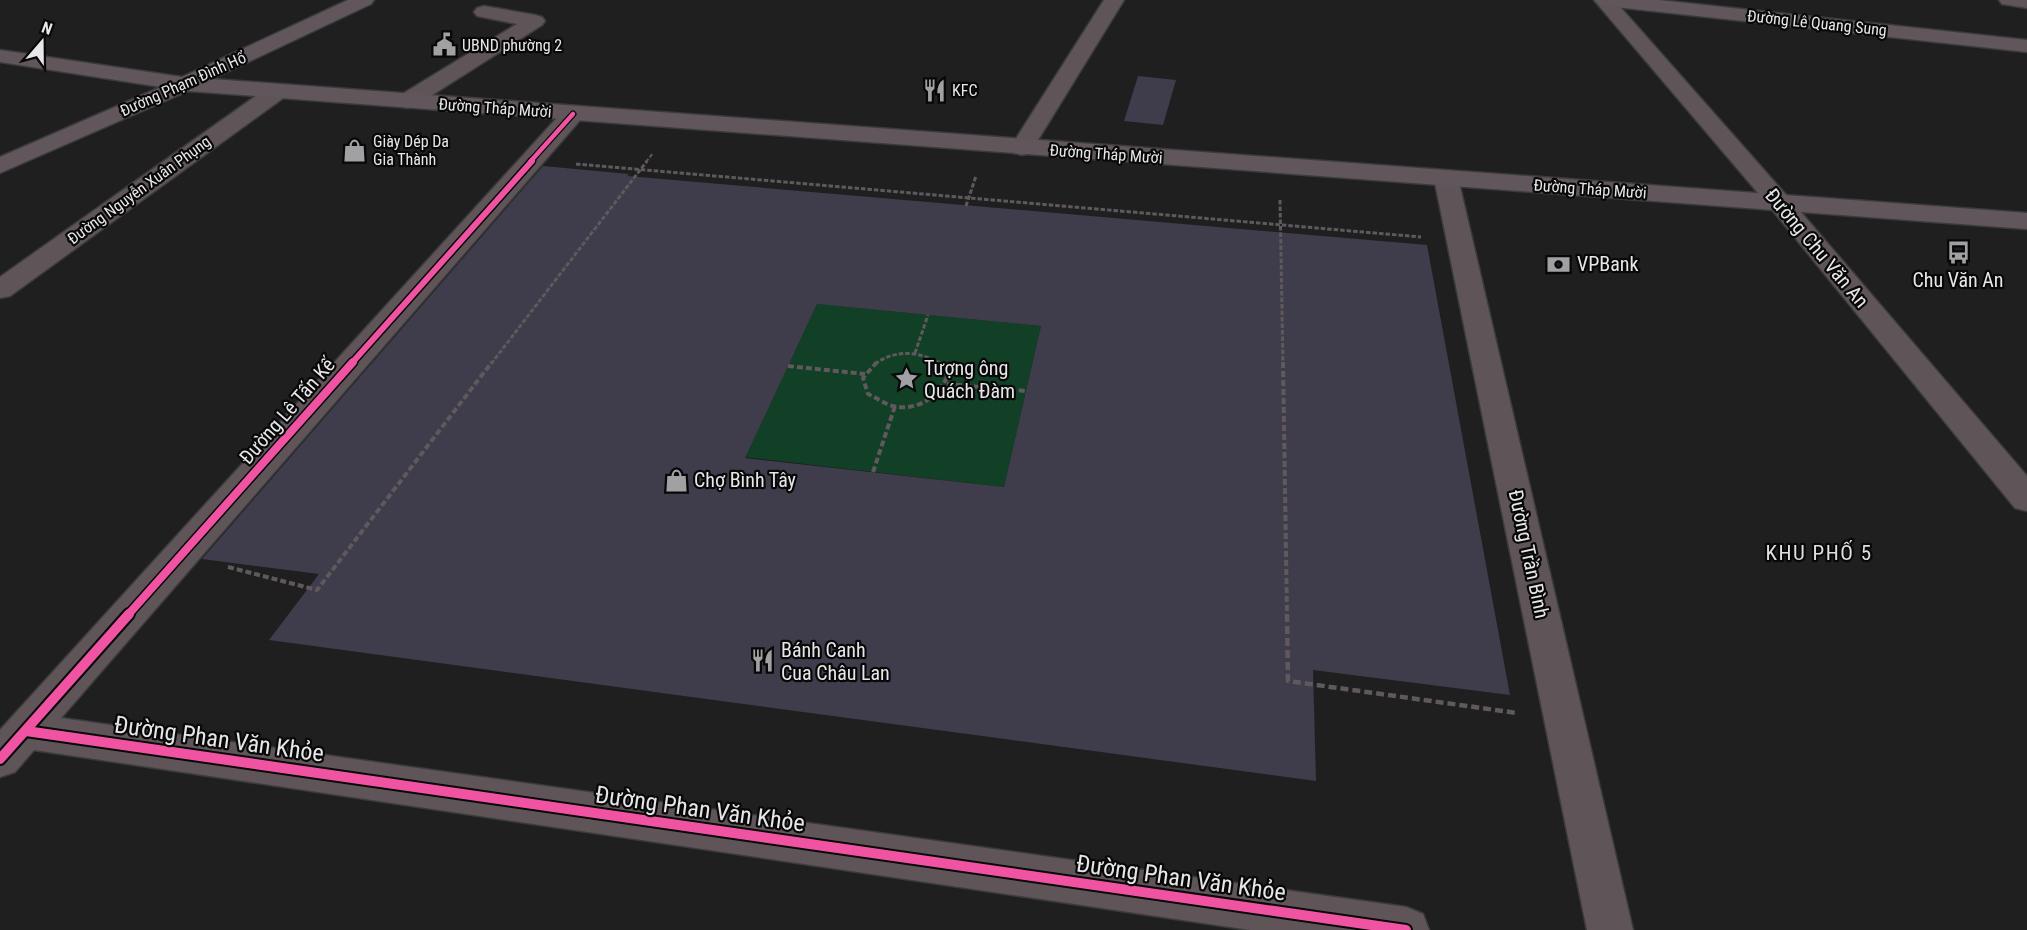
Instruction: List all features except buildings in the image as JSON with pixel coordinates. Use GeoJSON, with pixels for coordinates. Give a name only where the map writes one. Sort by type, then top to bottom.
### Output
{"type":"FeatureCollection","features":[{"type":"Feature","properties":{"kind":"main road","name":"Đường Phạm Đình Hổ"},"geometry":{"type":"LineString","coordinates":[[0,166],[185,84],[364,0]]}},
{"type":"Feature","properties":{"kind":"main road","name":"Đường Lê Quang Sung"},"geometry":{"type":"LineString","coordinates":[[1605,0],[2027,46]]}},
{"type":"Feature","properties":{"kind":"main road","name":"Đường Tháp Mười"},"geometry":{"type":"LineString","coordinates":[[0,56],[185,84],[2027,221]]}},
{"type":"Feature","properties":{"kind":"street"},"geometry":{"type":"LineString","coordinates":[[1022,148],[1114,0]]}},
{"type":"Feature","properties":{"kind":"street","name":"Đường Chu Văn An"},"geometry":{"type":"LineString","coordinates":[[1605,0],[1779,202],[2027,498]]}},
{"type":"Feature","properties":{"kind":"street"},"geometry":{"type":"LineString","coordinates":[[2009,0],[2027,2]]}},
{"type":"Feature","properties":{"kind":"street"},"geometry":{"type":"LineString","coordinates":[[407,101],[535,21],[484,12]]}},
{"type":"Feature","properties":{"kind":"street","name":"Đường Nguyễn Xuân Phụng"},"geometry":{"type":"LineString","coordinates":[[0,290],[278,91]]}},
{"type":"Feature","properties":{"kind":"street","name":"Đường Lê Tấn Kế"},"geometry":{"type":"LineString","coordinates":[[13,745],[573,114]]}},
{"type":"Feature","properties":{"kind":"street","name":"Đường Trần Bình"},"geometry":{"type":"LineString","coordinates":[[1446,178],[1611,930]]}},
{"type":"Feature","properties":{"kind":"street","name":"Đường Phan Văn Khỏe"},"geometry":{"type":"LineString","coordinates":[[13,745],[1406,930]]}},
{"type":"Feature","properties":{"kind":"path"},"geometry":{"type":"LineString","coordinates":[[181,556],[317,590],[677,122]]}},
{"type":"Feature","properties":{"kind":"path"},"geometry":{"type":"LineString","coordinates":[[531,160],[1460,241]]}},
{"type":"Feature","properties":{"kind":"path"},"geometry":{"type":"LineString","coordinates":[[1279,166],[1288,681],[1565,720]]}},
{"type":"Feature","properties":{"kind":"path"},"geometry":{"type":"LineString","coordinates":[[915,353],[928,315]]}},
{"type":"Feature","properties":{"kind":"path"},"geometry":{"type":"LineString","coordinates":[[915,353],[940,361],[946,369],[947,384],[939,396],[916,406],[895,406],[877,401],[868,394],[863,378],[875,362],[887,356],[915,353]]}},
{"type":"Feature","properties":{"kind":"path"},"geometry":{"type":"LineString","coordinates":[[788,366],[865,374]]}},
{"type":"Feature","properties":{"kind":"path"},"geometry":{"type":"LineString","coordinates":[[947,384],[1026,391]]}},
{"type":"Feature","properties":{"kind":"path"},"geometry":{"type":"LineString","coordinates":[[873,472],[895,406]]}},
{"type":"Feature","properties":{"kind":"green space"},"geometry":{"type":"Polygon","coordinates":[[[817,304],[1041,326],[1004,487],[745,457],[817,304]]]}},
{"type":"Feature","properties":{"kind":"cycle path"},"geometry":{"type":"LineString","coordinates":[[0,759],[573,114]]}},
{"type":"Feature","properties":{"kind":"cycle path"},"geometry":{"type":"LineString","coordinates":[[26,731],[1406,930]]}},
{"type":"Feature","properties":{"kind":"place","name":"UBND phường 2"},"geometry":{"type":"Point","coordinates":[444,45]}},
{"type":"Feature","properties":{"kind":"place","name":"KFC"},"geometry":{"type":"Point","coordinates":[934,90]}},
{"type":"Feature","properties":{"kind":"place","name":"Giày Dép Da Gia Thành"},"geometry":{"type":"Point","coordinates":[355,150]}},
{"type":"Feature","properties":{"kind":"place","name":"Chu Văn An"},"geometry":{"type":"Point","coordinates":[1958,253]}},
{"type":"Feature","properties":{"kind":"place","name":"VPBank"},"geometry":{"type":"Point","coordinates":[1559,264]}},
{"type":"Feature","properties":{"kind":"place","name":"Tượng ông Quách Đàm"},"geometry":{"type":"Point","coordinates":[906,379]}},
{"type":"Feature","properties":{"kind":"place","name":"Chợ Bình Tây"},"geometry":{"type":"Point","coordinates":[676,480]}},
{"type":"Feature","properties":{"kind":"place","name":"Bánh Canh Cua Châu Lan"},"geometry":{"type":"Point","coordinates":[763,661]}},
{"type":"Feature","properties":{"kind":"district","name":"KHU PHỐ 5"},"geometry":{"type":"Point","coordinates":[1819,553]}}]}
